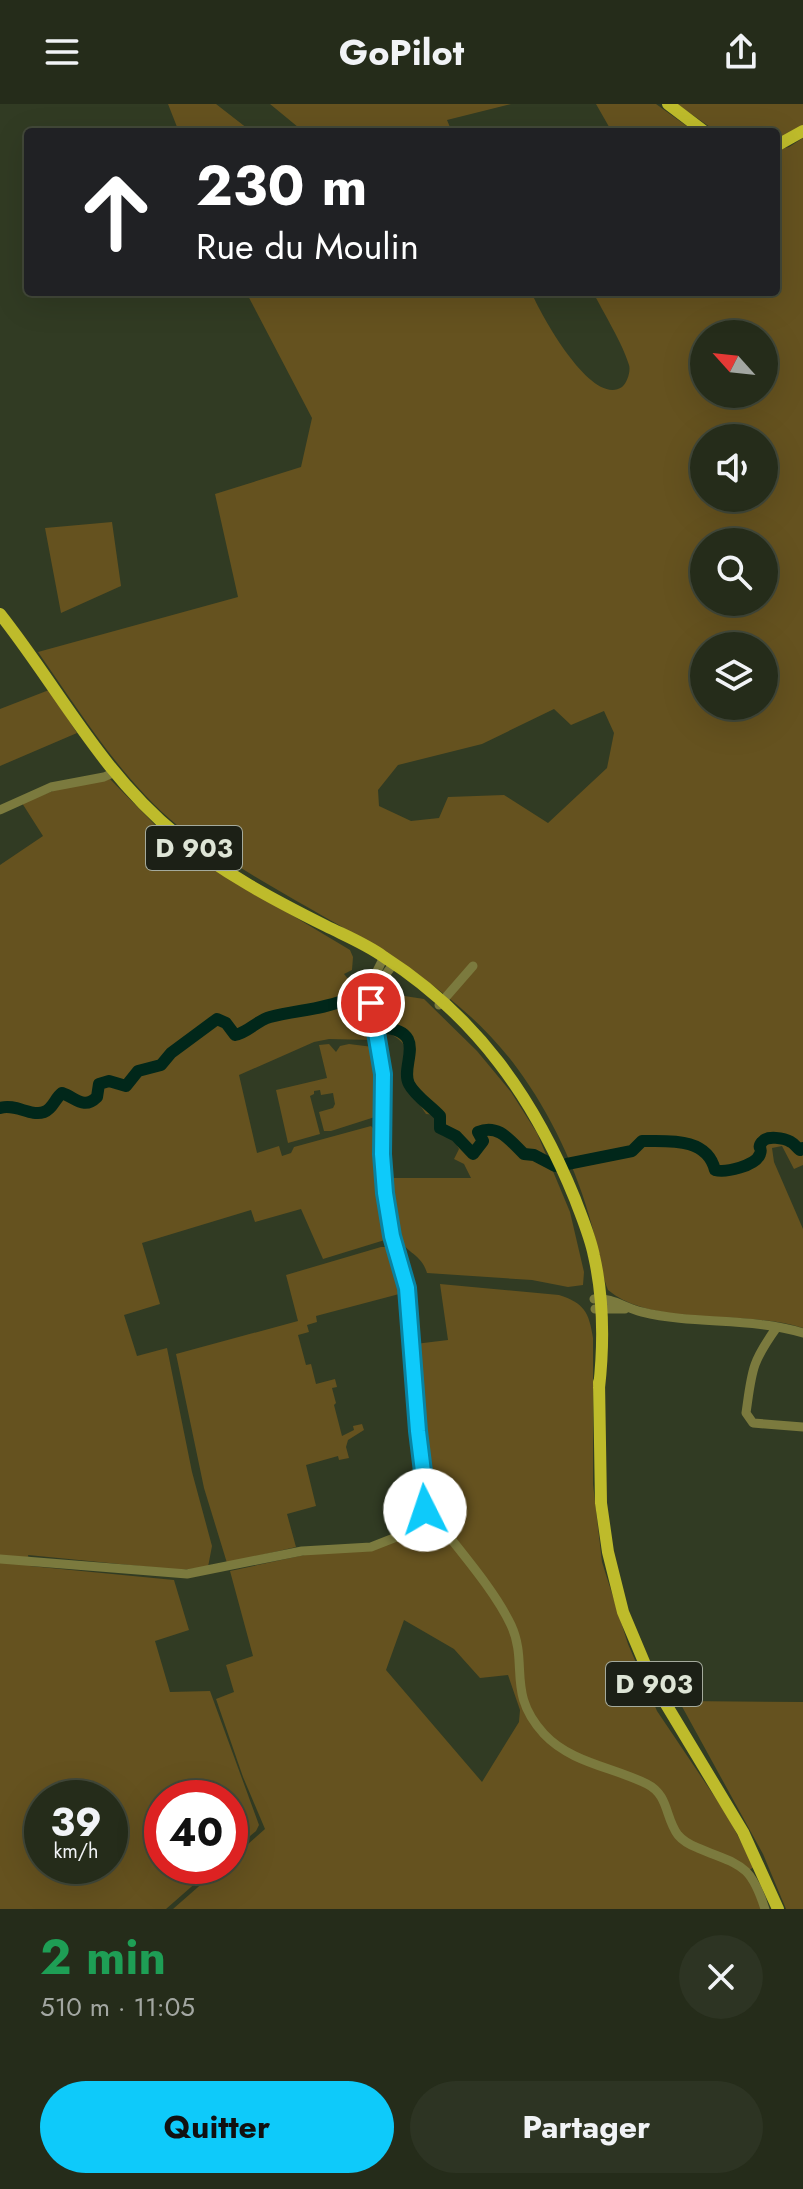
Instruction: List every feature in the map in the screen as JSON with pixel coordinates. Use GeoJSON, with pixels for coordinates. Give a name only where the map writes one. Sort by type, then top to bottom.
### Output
{"type":"FeatureCollection","features":[{"type":"Feature","properties":{"kind":"main road"},"geometry":{"type":"LineString","coordinates":[[668,104],[700,128]]}},
{"type":"Feature","properties":{"kind":"main road"},"geometry":{"type":"LineString","coordinates":[[780,144],[803,131]]}},
{"type":"Feature","properties":{"kind":"main road","name":"D 903"},"geometry":{"type":"LineString","coordinates":[[0,614],[113,773],[161,822],[201,854],[388,963],[459,1014],[507,1073],[538,1119],[575,1201],[598,1304],[601,1503],[608,1552],[623,1612],[658,1692],[743,1832],[778,1909]]}},
{"type":"Feature","properties":{"kind":"street"},"geometry":{"type":"LineString","coordinates":[[0,810],[51,787],[107,777],[113,773]]}},
{"type":"Feature","properties":{"kind":"street"},"geometry":{"type":"LineString","coordinates":[[0,1559],[172,1574],[201,1573],[294,1552],[377,1545],[418,1523],[425,1510],[426,1496],[418,1440],[406,1280],[392,1236],[385,1193],[383,1074],[372,1011],[374,977],[388,963]]}},
{"type":"Feature","properties":{"kind":"street"},"geometry":{"type":"LineString","coordinates":[[441,1002],[473,966]]}},
{"type":"Feature","properties":{"kind":"street"},"geometry":{"type":"LineString","coordinates":[[598,1304],[683,1320],[777,1327],[803,1333]]}},
{"type":"Feature","properties":{"kind":"street"},"geometry":{"type":"LineString","coordinates":[[777,1327],[758,1352],[752,1366],[746,1413],[753,1423],[803,1427]]}},
{"type":"Feature","properties":{"kind":"street"},"geometry":{"type":"LineString","coordinates":[[425,1510],[433,1516],[476,1573],[510,1625],[515,1640],[521,1695],[542,1732],[570,1754],[654,1788],[664,1801],[679,1837],[745,1869],[755,1880],[765,1909]]}},
{"type":"Feature","properties":{"kind":"shaded area"},"geometry":{"type":"Polygon","coordinates":[[[168,104],[216,104],[247,128],[177,128],[168,104]]]}},
{"type":"Feature","properties":{"kind":"shaded area"},"geometry":{"type":"Polygon","coordinates":[[[270,104],[511,104],[447,120],[450,128],[299,128],[270,104]]]}},
{"type":"Feature","properties":{"kind":"shaded area"},"geometry":{"type":"Polygon","coordinates":[[[596,104],[656,104],[689,128],[610,128],[596,104]]]}},
{"type":"Feature","properties":{"kind":"shaded area"},"geometry":{"type":"Polygon","coordinates":[[[677,104],[803,104],[803,125],[780,138],[780,128],[711,128],[677,104]]]}},
{"type":"Feature","properties":{"kind":"shaded area"},"geometry":{"type":"Polygon","coordinates":[[[803,138],[803,1165],[794,1169],[782,1146],[772,1148],[774,1162],[803,1229],[803,1328],[755,1319],[675,1314],[627,1302],[608,1290],[586,1205],[562,1143],[517,1068],[487,1033],[454,1002],[418,975],[262,881],[178,826],[120,766],[38,652],[238,597],[215,494],[301,467],[312,418],[248,296],[533,296],[558,340],[583,373],[610,390],[622,387],[628,377],[629,365],[595,296],[780,296],[780,149],[803,138]],[[554,709],[482,744],[398,765],[378,790],[379,806],[411,821],[439,818],[448,797],[504,795],[548,823],[607,768],[614,733],[604,711],[571,725],[554,709]]]}},
{"type":"Feature","properties":{"kind":"shaded area"},"geometry":{"type":"Polygon","coordinates":[[[112,522],[121,586],[61,613],[45,528],[112,522]]]}},
{"type":"Feature","properties":{"kind":"shaded area"},"geometry":{"type":"Polygon","coordinates":[[[49,690],[77,733],[0,766],[0,709],[49,690]]]}},
{"type":"Feature","properties":{"kind":"shaded area"},"geometry":{"type":"Polygon","coordinates":[[[110,779],[165,835],[195,857],[350,950],[352,970],[344,974],[366,1000],[373,1040],[329,1039],[314,1042],[239,1075],[257,1153],[279,1146],[282,1156],[291,1153],[294,1147],[371,1126],[377,1132],[376,1158],[388,1239],[323,1259],[301,1209],[255,1222],[251,1210],[142,1243],[160,1304],[124,1315],[137,1356],[167,1348],[192,1472],[212,1546],[208,1567],[180,1570],[28,1555],[30,1566],[174,1580],[189,1630],[155,1641],[170,1692],[210,1691],[243,1780],[144,1780],[144,1884],[194,1884],[166,1909],[0,1909],[0,865],[43,836],[22,803],[68,785],[110,779]]]}},
{"type":"Feature","properties":{"kind":"shaded area"},"geometry":{"type":"Polygon","coordinates":[[[398,995],[424,999],[477,1051],[511,1092],[537,1133],[570,1212],[584,1272],[583,1285],[568,1287],[532,1280],[427,1273],[422,1262],[398,1238],[391,1217],[388,1178],[471,1178],[464,1164],[454,1159],[459,1149],[453,1138],[443,1136],[437,1130],[436,1115],[426,1114],[405,1083],[408,1056],[404,1046],[380,1030],[379,1026],[397,1021],[398,995]]]}},
{"type":"Feature","properties":{"kind":"shaded area"},"geometry":{"type":"Polygon","coordinates":[[[329,1044],[336,1052],[340,1046],[349,1044],[373,1047],[378,1080],[378,1116],[324,1131],[319,1112],[333,1108],[333,1093],[321,1095],[320,1090],[314,1091],[310,1096],[320,1134],[288,1143],[276,1090],[327,1078],[319,1045],[329,1044]]]}},
{"type":"Feature","properties":{"kind":"shaded area"},"geometry":{"type":"Polygon","coordinates":[[[389,1247],[395,1279],[403,1293],[316,1316],[317,1322],[307,1325],[309,1332],[298,1335],[306,1365],[311,1364],[316,1384],[335,1379],[337,1387],[332,1388],[334,1405],[342,1436],[354,1430],[353,1426],[362,1424],[364,1430],[348,1440],[349,1458],[339,1460],[338,1456],[306,1465],[316,1506],[287,1514],[296,1547],[227,1563],[204,1488],[176,1354],[298,1321],[286,1275],[389,1247]]]}},
{"type":"Feature","properties":{"kind":"shaded area"},"geometry":{"type":"Polygon","coordinates":[[[440,1284],[559,1295],[574,1301],[584,1310],[593,1338],[593,1484],[602,1562],[628,1644],[657,1711],[727,1815],[754,1867],[746,1872],[762,1909],[173,1909],[201,1884],[248,1884],[248,1844],[265,1829],[216,1699],[234,1692],[226,1665],[253,1656],[230,1571],[309,1554],[368,1551],[403,1538],[423,1522],[433,1502],[422,1437],[415,1344],[448,1340],[440,1284]],[[404,1620],[386,1670],[482,1782],[519,1722],[520,1710],[508,1675],[480,1678],[454,1649],[404,1620]]]}},
{"type":"Feature","properties":{"kind":"shaded area"},"geometry":{"type":"Polygon","coordinates":[[[679,1701],[803,1702],[803,1909],[786,1909],[763,1854],[679,1701]]]}},
{"type":"Feature","properties":{"kind":"shaded area"},"geometry":{"type":"Polygon","coordinates":[[[248,1795],[259,1825],[248,1838],[248,1795]]]}},
{"type":"Feature","properties":{"kind":"waterway"},"geometry":{"type":"LineString","coordinates":[[0,1108],[44,1112],[62,1093],[88,1103],[97,1097],[99,1084],[109,1081],[126,1086],[138,1071],[161,1065],[171,1053],[217,1019],[226,1023],[235,1035],[270,1017],[347,999],[359,1004],[369,1025]]}},
{"type":"Feature","properties":{"kind":"waterway"},"geometry":{"type":"LineString","coordinates":[[380,1027],[405,1035],[410,1050],[409,1084],[440,1116],[440,1128],[456,1136],[473,1154],[483,1141],[478,1132],[492,1130],[509,1139],[524,1154],[534,1155],[555,1166]]}},
{"type":"Feature","properties":{"kind":"waterway"},"geometry":{"type":"LineString","coordinates":[[567,1164],[632,1151],[642,1141],[675,1141],[696,1146],[711,1159],[715,1170],[720,1171],[753,1162],[760,1154],[760,1144],[768,1138],[784,1139],[800,1150],[803,1148]]}},
{"type":"Feature","properties":{"kind":"route"},"geometry":{"type":"LineString","coordinates":[[371,1003],[383,1074],[385,1193],[392,1236],[407,1288],[425,1510]]}}]}
